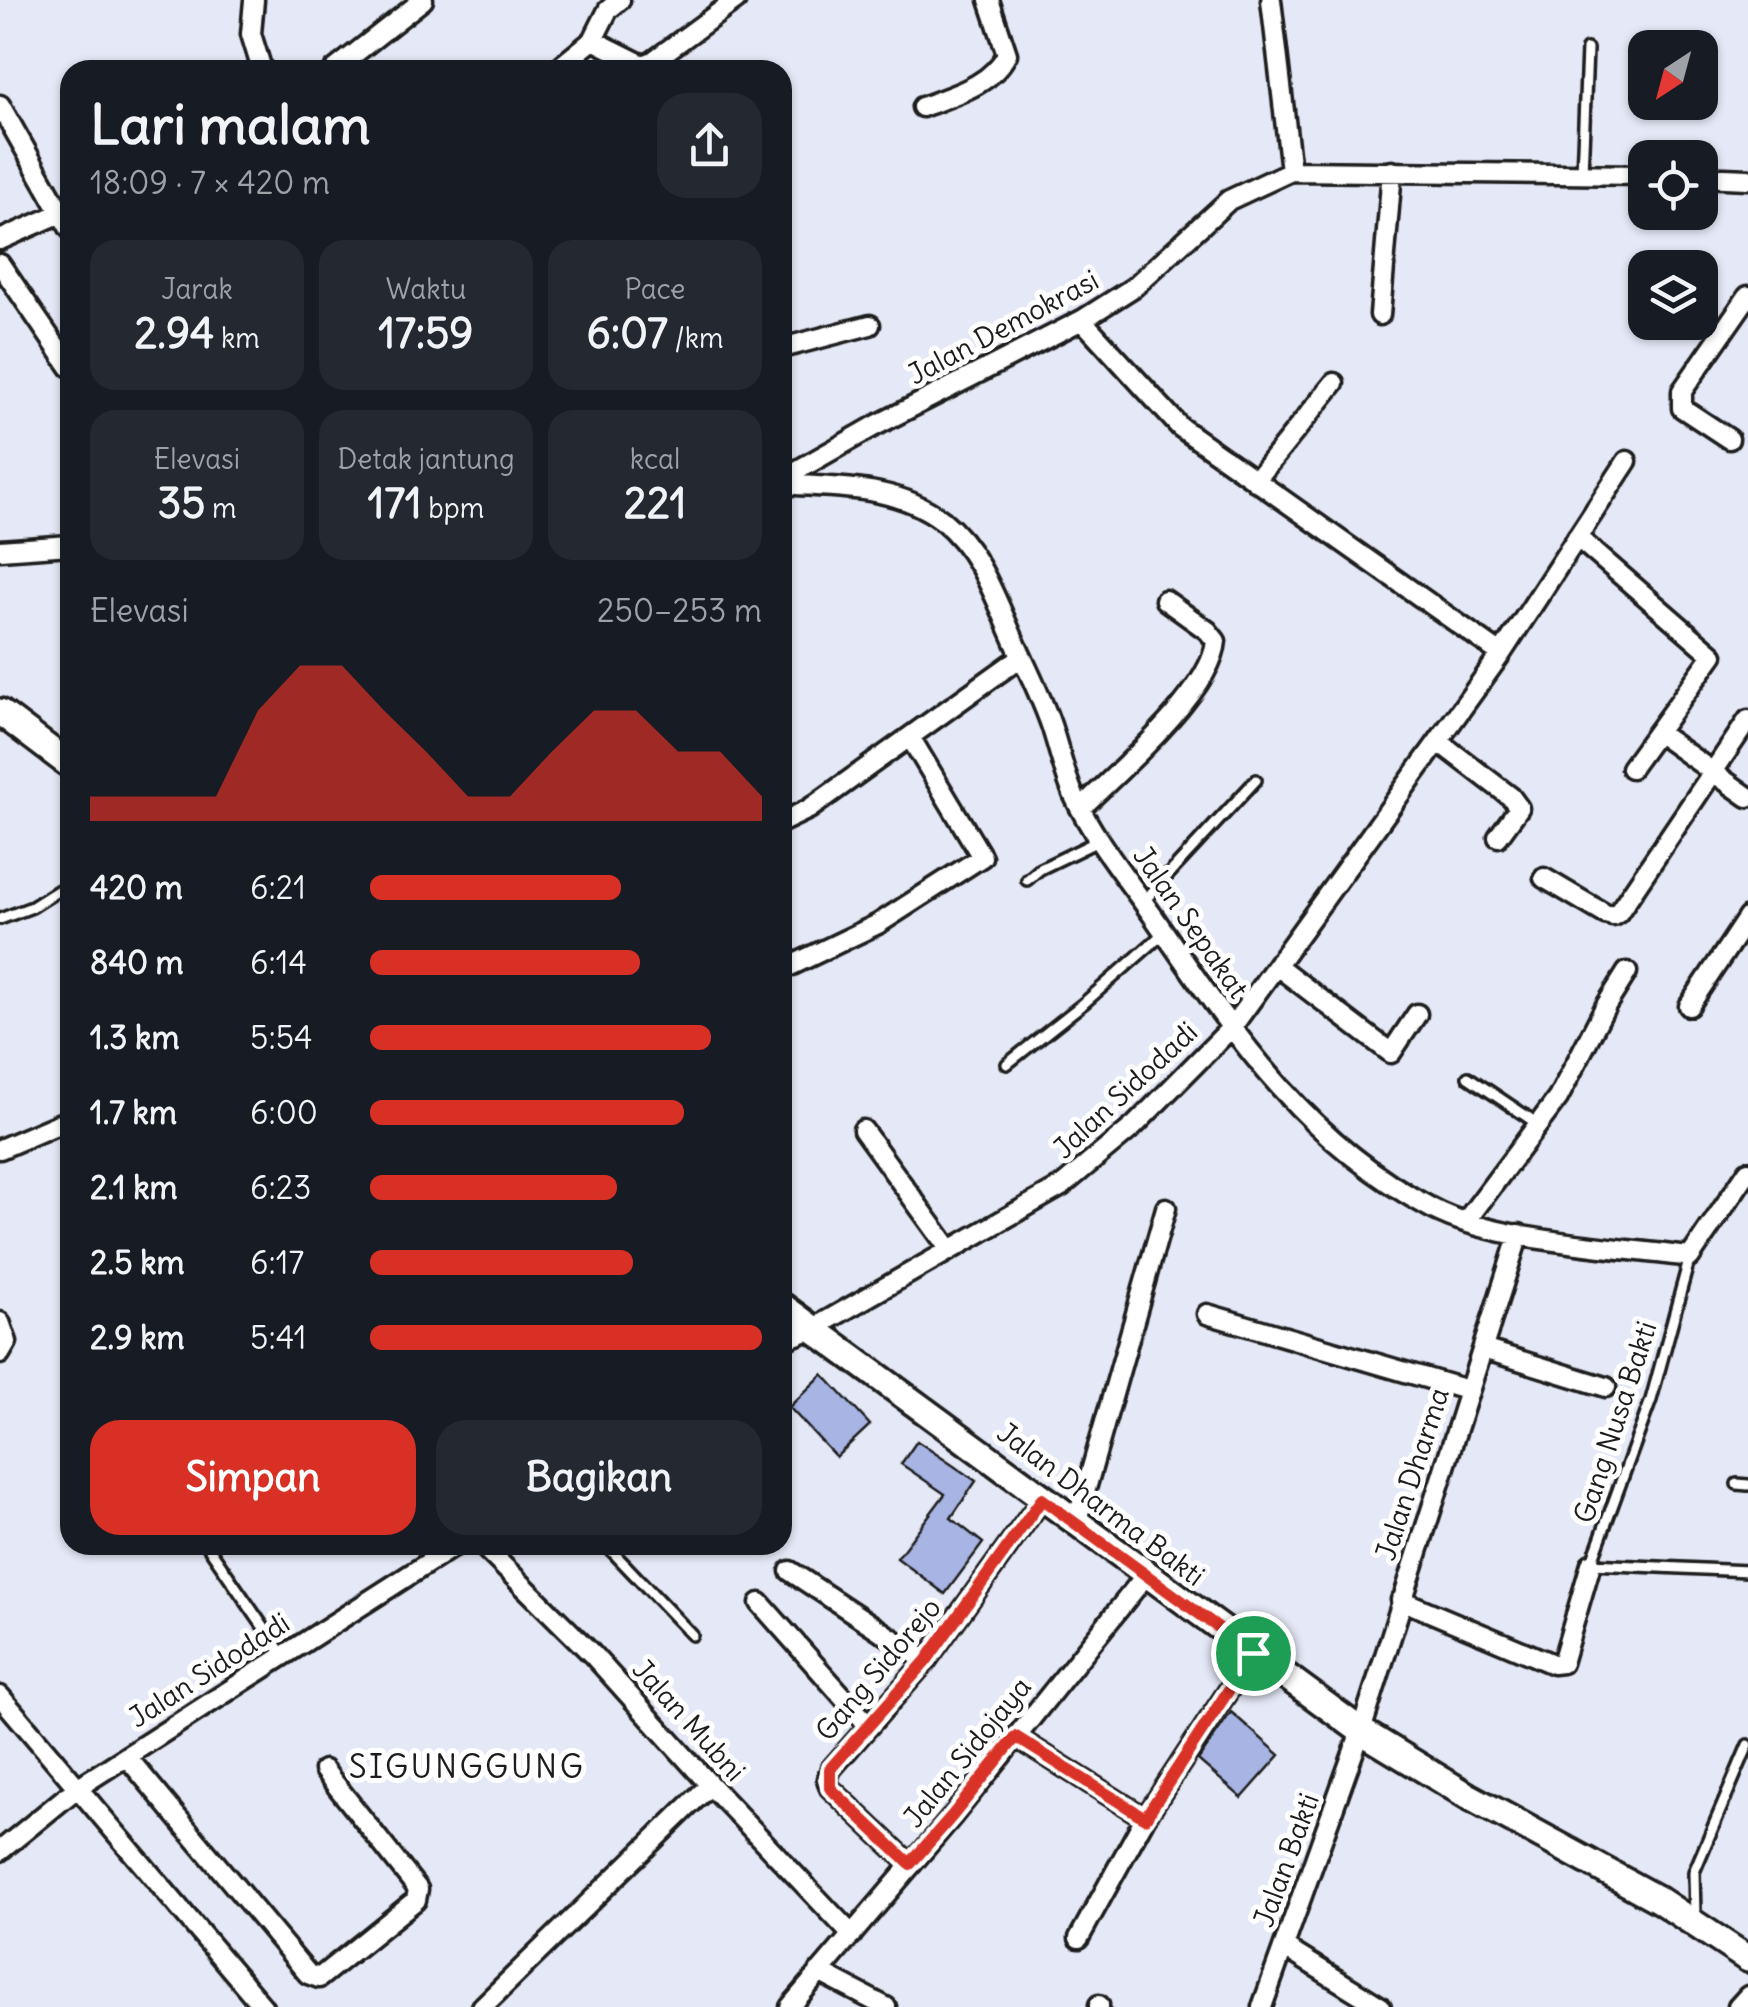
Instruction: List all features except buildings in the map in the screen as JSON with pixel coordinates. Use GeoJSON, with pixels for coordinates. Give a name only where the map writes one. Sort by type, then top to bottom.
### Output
{"type":"FeatureCollection","features":[{"type":"Feature","properties":{"kind":"main road"},"geometry":{"type":"LineString","coordinates":[[0,712],[60,757]]}},
{"type":"Feature","properties":{"kind":"main road","name":"Jalan Dharma Bakti"},"geometry":{"type":"LineString","coordinates":[[792,1313],[1361,1732],[1468,1796],[1659,1900],[1748,1960]]}},
{"type":"Feature","properties":{"kind":"street"},"geometry":{"type":"LineString","coordinates":[[254,0],[251,34],[259,60]]}},
{"type":"Feature","properties":{"kind":"street"},"geometry":{"type":"LineString","coordinates":[[347,60],[423,0]]}},
{"type":"Feature","properties":{"kind":"street"},"geometry":{"type":"LineString","coordinates":[[568,60],[593,40],[608,10],[620,0]]}},
{"type":"Feature","properties":{"kind":"street"},"geometry":{"type":"LineString","coordinates":[[655,60],[736,0]]}},
{"type":"Feature","properties":{"kind":"street"},"geometry":{"type":"LineString","coordinates":[[922,107],[967,90],[1001,67],[1007,54],[989,0]]}},
{"type":"Feature","properties":{"kind":"street"},"geometry":{"type":"LineString","coordinates":[[1271,0],[1291,170]]}},
{"type":"Feature","properties":{"kind":"street"},"geometry":{"type":"LineString","coordinates":[[593,40],[633,60]]}},
{"type":"Feature","properties":{"kind":"street"},"geometry":{"type":"LineString","coordinates":[[0,105],[60,212]]}},
{"type":"Feature","properties":{"kind":"street","name":"Jalan Demokrasi"},"geometry":{"type":"LineString","coordinates":[[792,476],[873,427],[1082,320],[1134,287],[1229,200],[1291,170],[1628,174]]}},
{"type":"Feature","properties":{"kind":"street"},"geometry":{"type":"LineString","coordinates":[[1380,315],[1392,171]]}},
{"type":"Feature","properties":{"kind":"street"},"geometry":{"type":"LineString","coordinates":[[1718,177],[1748,178]]}},
{"type":"Feature","properties":{"kind":"street"},"geometry":{"type":"LineString","coordinates":[[0,240],[60,222]]}},
{"type":"Feature","properties":{"kind":"street"},"geometry":{"type":"LineString","coordinates":[[0,264],[60,351]]}},
{"type":"Feature","properties":{"kind":"street"},"geometry":{"type":"LineString","coordinates":[[1729,439],[1682,408],[1682,391],[1748,296]]}},
{"type":"Feature","properties":{"kind":"street"},"geometry":{"type":"LineString","coordinates":[[1082,320],[1180,428],[1501,654]]}},
{"type":"Feature","properties":{"kind":"street"},"geometry":{"type":"LineString","coordinates":[[792,345],[870,325]]}},
{"type":"Feature","properties":{"kind":"street"},"geometry":{"type":"LineString","coordinates":[[1255,481],[1334,383]]}},
{"type":"Feature","properties":{"kind":"street","name":"Jalan Sidodadi"},"geometry":{"type":"LineString","coordinates":[[792,1337],[1062,1186],[1095,1160],[1232,1027],[1501,654],[1628,461]]}},
{"type":"Feature","properties":{"kind":"street","name":"Jalan Sepakat"},"geometry":{"type":"LineString","coordinates":[[792,483],[873,491],[910,501],[940,519],[968,544],[1022,657],[1080,808],[1267,1076],[1330,1139],[1433,1210],[1466,1221],[1519,1234],[1690,1257]]}},
{"type":"Feature","properties":{"kind":"street"},"geometry":{"type":"LineString","coordinates":[[1578,537],[1713,655],[1631,768]]}},
{"type":"Feature","properties":{"kind":"street"},"geometry":{"type":"LineString","coordinates":[[0,550],[60,546]]}},
{"type":"Feature","properties":{"kind":"street"},"geometry":{"type":"LineString","coordinates":[[1080,808],[1190,694],[1214,656],[1216,640],[1166,600]]}},
{"type":"Feature","properties":{"kind":"street"},"geometry":{"type":"LineString","coordinates":[[792,817],[810,809],[1022,657]]}},
{"type":"Feature","properties":{"kind":"street"},"geometry":{"type":"LineString","coordinates":[[1544,878],[1613,916],[1748,720]]}},
{"type":"Feature","properties":{"kind":"street"},"geometry":{"type":"LineString","coordinates":[[1658,733],[1748,796]]}},
{"type":"Feature","properties":{"kind":"street"},"geometry":{"type":"LineString","coordinates":[[792,965],[878,924],[982,857],[910,737]]}},
{"type":"Feature","properties":{"kind":"street"},"geometry":{"type":"LineString","coordinates":[[1439,742],[1511,797],[1519,808],[1498,837]]}},
{"type":"Feature","properties":{"kind":"street"},"geometry":{"type":"LineString","coordinates":[[1689,1006],[1748,917]]}},
{"type":"Feature","properties":{"kind":"street"},"geometry":{"type":"LineString","coordinates":[[1277,966],[1391,1053],[1417,1014]]}},
{"type":"Feature","properties":{"kind":"street"},"geometry":{"type":"LineString","coordinates":[[1466,1221],[1558,1098],[1605,1007],[1628,972]]}},
{"type":"Feature","properties":{"kind":"street"},"geometry":{"type":"LineString","coordinates":[[0,1149],[60,1123]]}},
{"type":"Feature","properties":{"kind":"street"},"geometry":{"type":"LineString","coordinates":[[864,1130],[950,1250]]}},
{"type":"Feature","properties":{"kind":"street"},"geometry":{"type":"LineString","coordinates":[[1690,1257],[1748,1171]]}},
{"type":"Feature","properties":{"kind":"street"},"geometry":{"type":"LineString","coordinates":[[1076,1524],[1166,1208]]}},
{"type":"Feature","properties":{"kind":"street","name":"Jalan Dharma"},"geometry":{"type":"LineString","coordinates":[[1361,1732],[1519,1234]]}},
{"type":"Feature","properties":{"kind":"street"},"geometry":{"type":"LineString","coordinates":[[1206,1314],[1467,1390]]}},
{"type":"Feature","properties":{"kind":"street"},"geometry":{"type":"LineString","coordinates":[[0,1322],[7,1342],[0,1354]]}},
{"type":"Feature","properties":{"kind":"street"},"geometry":{"type":"LineString","coordinates":[[1483,1349],[1606,1387]]}},
{"type":"Feature","properties":{"kind":"street","name":"Gang Sidorejo"},"geometry":{"type":"LineString","coordinates":[[910,1864],[830,1788],[830,1769],[926,1661],[1042,1499]]}},
{"type":"Feature","properties":{"kind":"street","name":"Jalan Sidodadi"},"geometry":{"type":"LineString","coordinates":[[0,1851],[76,1788],[440,1555]]}},
{"type":"Feature","properties":{"kind":"street","name":"Jalan Mubni"},"geometry":{"type":"LineString","coordinates":[[492,1555],[592,1654],[710,1786],[852,1935]]}},
{"type":"Feature","properties":{"kind":"street"},"geometry":{"type":"LineString","coordinates":[[1401,1600],[1553,1664],[1562,1663],[1591,1564]]}},
{"type":"Feature","properties":{"kind":"street"},"geometry":{"type":"LineString","coordinates":[[790,1571],[926,1661]]}},
{"type":"Feature","properties":{"kind":"street","name":"Jalan Sidojaya"},"geometry":{"type":"LineString","coordinates":[[790,2007],[952,1816],[1146,1576]]}},
{"type":"Feature","properties":{"kind":"street"},"geometry":{"type":"LineString","coordinates":[[760,1603],[869,1726]]}},
{"type":"Feature","properties":{"kind":"street"},"geometry":{"type":"LineString","coordinates":[[1079,1938],[1145,1818],[1253,1653]]}},
{"type":"Feature","properties":{"kind":"street"},"geometry":{"type":"LineString","coordinates":[[0,1696],[262,2007]]}},
{"type":"Feature","properties":{"kind":"street","name":"Jalan Bakti"},"geometry":{"type":"LineString","coordinates":[[1262,2007],[1361,1732]]}},
{"type":"Feature","properties":{"kind":"street"},"geometry":{"type":"LineString","coordinates":[[1016,1737],[1145,1818]]}},
{"type":"Feature","properties":{"kind":"street"},"geometry":{"type":"LineString","coordinates":[[126,1757],[308,1974],[320,1978],[416,1900],[418,1889],[324,1770]]}},
{"type":"Feature","properties":{"kind":"street"},"geometry":{"type":"LineString","coordinates":[[482,2007],[710,1786]]}},
{"type":"Feature","properties":{"kind":"street"},"geometry":{"type":"LineString","coordinates":[[1284,1948],[1381,2007]]}},
{"type":"Feature","properties":{"kind":"street"},"geometry":{"type":"LineString","coordinates":[[820,1972],[886,2007]]}},
{"type":"Feature","properties":{"kind":"street"},"geometry":{"type":"LineString","coordinates":[[1738,2007],[1748,1996]]}},
{"type":"Feature","properties":{"kind":"lane"},"geometry":{"type":"LineString","coordinates":[[1582,173],[1586,49]]}},
{"type":"Feature","properties":{"kind":"lane"},"geometry":{"type":"LineString","coordinates":[[1143,902],[1256,780]]}},
{"type":"Feature","properties":{"kind":"lane"},"geometry":{"type":"LineString","coordinates":[[1027,880],[1040,869],[1100,840]]}},
{"type":"Feature","properties":{"kind":"lane"},"geometry":{"type":"LineString","coordinates":[[0,919],[32,907],[60,889]]}},
{"type":"Feature","properties":{"kind":"lane"},"geometry":{"type":"LineString","coordinates":[[1007,1064],[1084,1004],[1164,933]]}},
{"type":"Feature","properties":{"kind":"lane"},"geometry":{"type":"LineString","coordinates":[[1468,1077],[1538,1124]]}},
{"type":"Feature","properties":{"kind":"lane","name":"Gang Nusa Bakti"},"geometry":{"type":"LineString","coordinates":[[1690,1257],[1651,1400],[1591,1564],[1748,1570]]}},
{"type":"Feature","properties":{"kind":"lane"},"geometry":{"type":"LineString","coordinates":[[214,1555],[282,1654]]}},
{"type":"Feature","properties":{"kind":"lane"},"geometry":{"type":"LineString","coordinates":[[616,1555],[692,1634]]}},
{"type":"Feature","properties":{"kind":"lane"},"geometry":{"type":"LineString","coordinates":[[1696,1924],[1694,1872],[1748,1744]]}},
{"type":"Feature","properties":{"kind":"district","name":"SIGUNGGUNG"},"geometry":{"type":"Point","coordinates":[467,1766]}},
{"type":"Feature","properties":{"kind":"route"},"geometry":{"type":"LineString","coordinates":[[1042,1499],[1253,1653],[1145,1818],[1016,1737],[910,1864],[830,1788],[830,1769],[926,1661],[1042,1499]]}}]}
